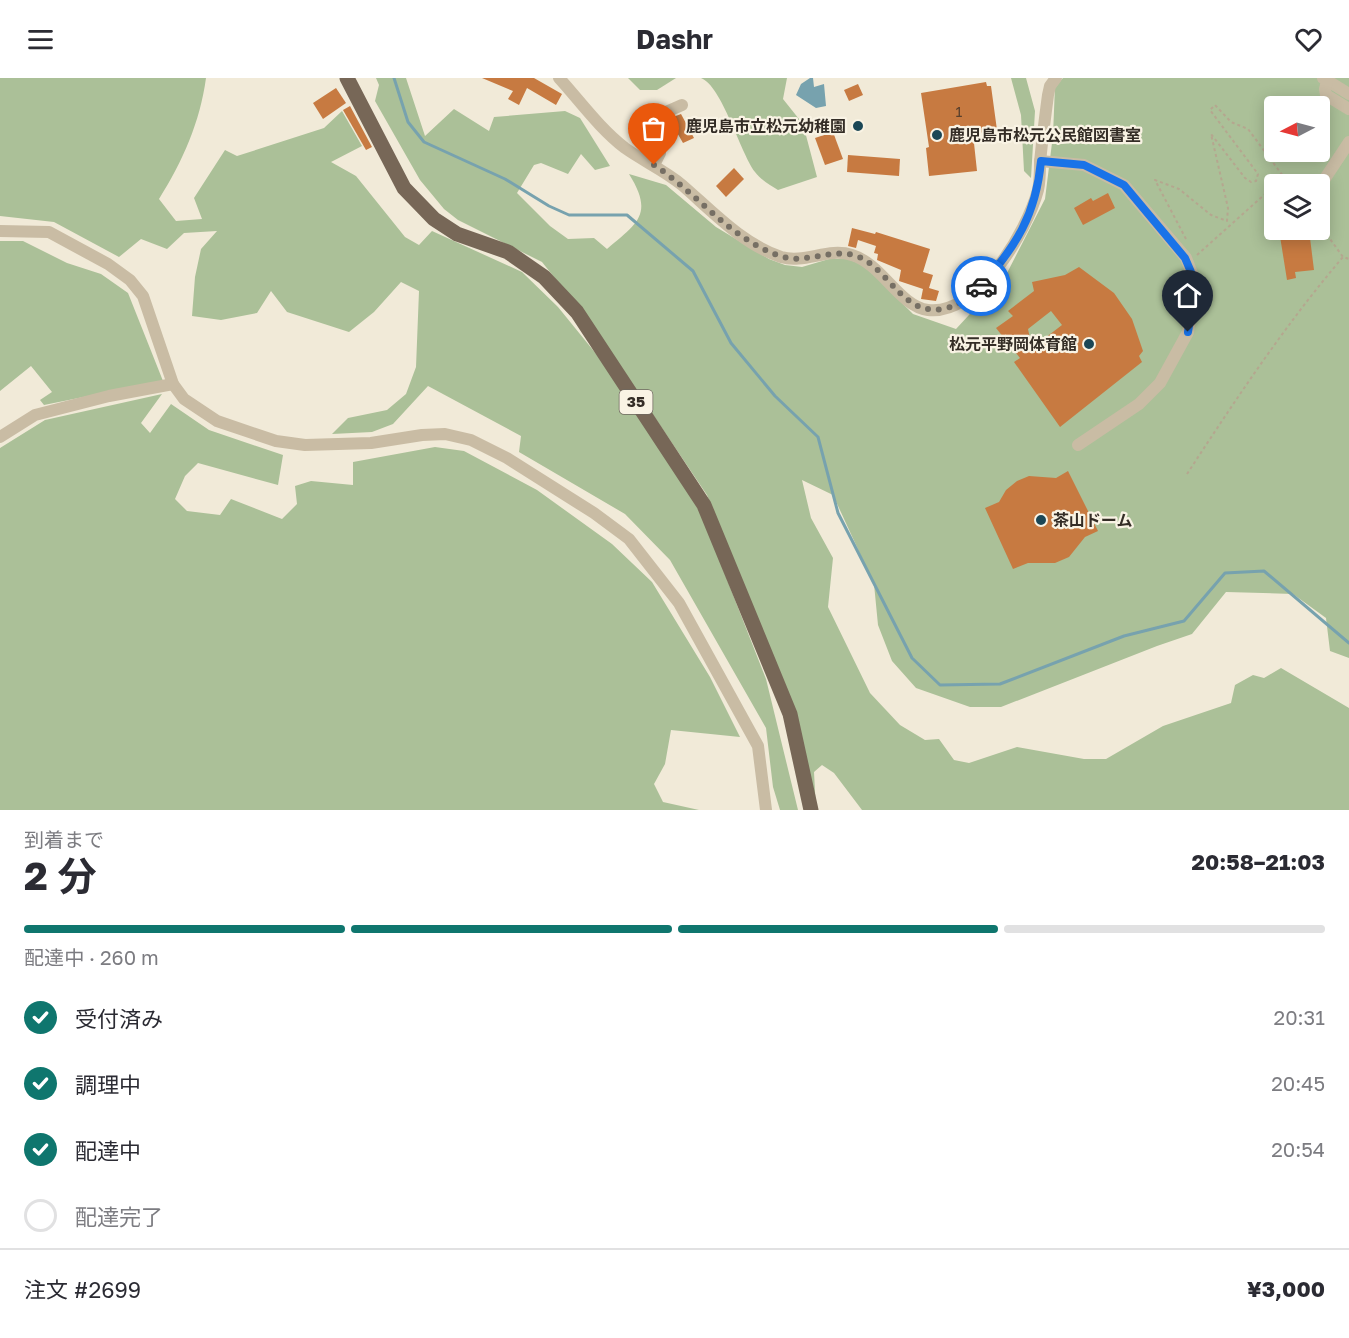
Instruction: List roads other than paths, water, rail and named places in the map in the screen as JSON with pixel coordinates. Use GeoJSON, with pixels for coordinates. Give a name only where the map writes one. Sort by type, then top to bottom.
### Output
{"type":"FeatureCollection","features":[{"type":"Feature","properties":{"kind":"main road","name":"35"},"geometry":{"type":"LineString","coordinates":[[347,78],[404,188],[434,219],[457,234],[508,252],[535,271],[577,312],[704,505],[790,714],[811,810]]}},
{"type":"Feature","properties":{"kind":"street"},"geometry":{"type":"LineString","coordinates":[[559,78],[612,136],[626,148],[654,165],[724,223],[773,254],[802,260],[834,252],[850,254],[865,260],[917,307],[930,310],[957,305],[971,296],[1000,264],[1019,235],[1032,210],[1039,187],[1048,95],[1050,86],[1056,78]]}},
{"type":"Feature","properties":{"kind":"street"},"geometry":{"type":"LineString","coordinates":[[1349,94],[1325,80],[1326,95],[1349,109]]}},
{"type":"Feature","properties":{"kind":"street"},"geometry":{"type":"LineString","coordinates":[[654,165],[660,153],[641,129],[640,122],[650,113],[666,112],[682,105]]}},
{"type":"Feature","properties":{"kind":"street"},"geometry":{"type":"LineString","coordinates":[[1328,174],[1349,142]]}},
{"type":"Feature","properties":{"kind":"street"},"geometry":{"type":"LineString","coordinates":[[1041,161],[1084,165],[1124,185],[1185,258],[1194,279],[1188,332],[1160,383],[1139,404],[1078,445]]}},
{"type":"Feature","properties":{"kind":"street"},"geometry":{"type":"LineString","coordinates":[[0,231],[49,232],[108,264],[130,280],[143,296],[173,384],[184,399],[217,421],[276,441],[305,445],[339,445],[445,434],[471,440],[507,458],[594,513],[628,539],[679,603],[758,746],[766,810]]}},
{"type":"Feature","properties":{"kind":"street"},"geometry":{"type":"LineString","coordinates":[[0,437],[35,415],[109,396],[173,384]]}},
{"type":"Feature","properties":{"kind":"water"},"geometry":{"type":"Polygon","coordinates":[[[813,78],[814,87],[824,84],[826,106],[816,108],[796,95],[801,84],[813,78]]]}},
{"type":"Feature","properties":{"kind":"waterway"},"geometry":{"type":"LineString","coordinates":[[394,78],[408,122],[424,142],[505,179],[549,206],[569,215],[627,215],[693,271],[731,343],[775,396],[818,437],[838,513],[912,658],[940,685],[1000,684],[1124,636],[1184,621],[1225,573],[1264,571],[1349,643]]}},
{"type":"Feature","properties":{"kind":"place","name":"鹿児島市立松元幼稚園"},"geometry":{"type":"Point","coordinates":[858,126]}},
{"type":"Feature","properties":{"kind":"place","name":"鹿児島市松元公民館図書室"},"geometry":{"type":"Point","coordinates":[937,135]}},
{"type":"Feature","properties":{"kind":"place","name":"松元平野岡体育館"},"geometry":{"type":"Point","coordinates":[1089,344]}},
{"type":"Feature","properties":{"kind":"place","name":"茶山ドーム"},"geometry":{"type":"Point","coordinates":[1041,520]}}]}
